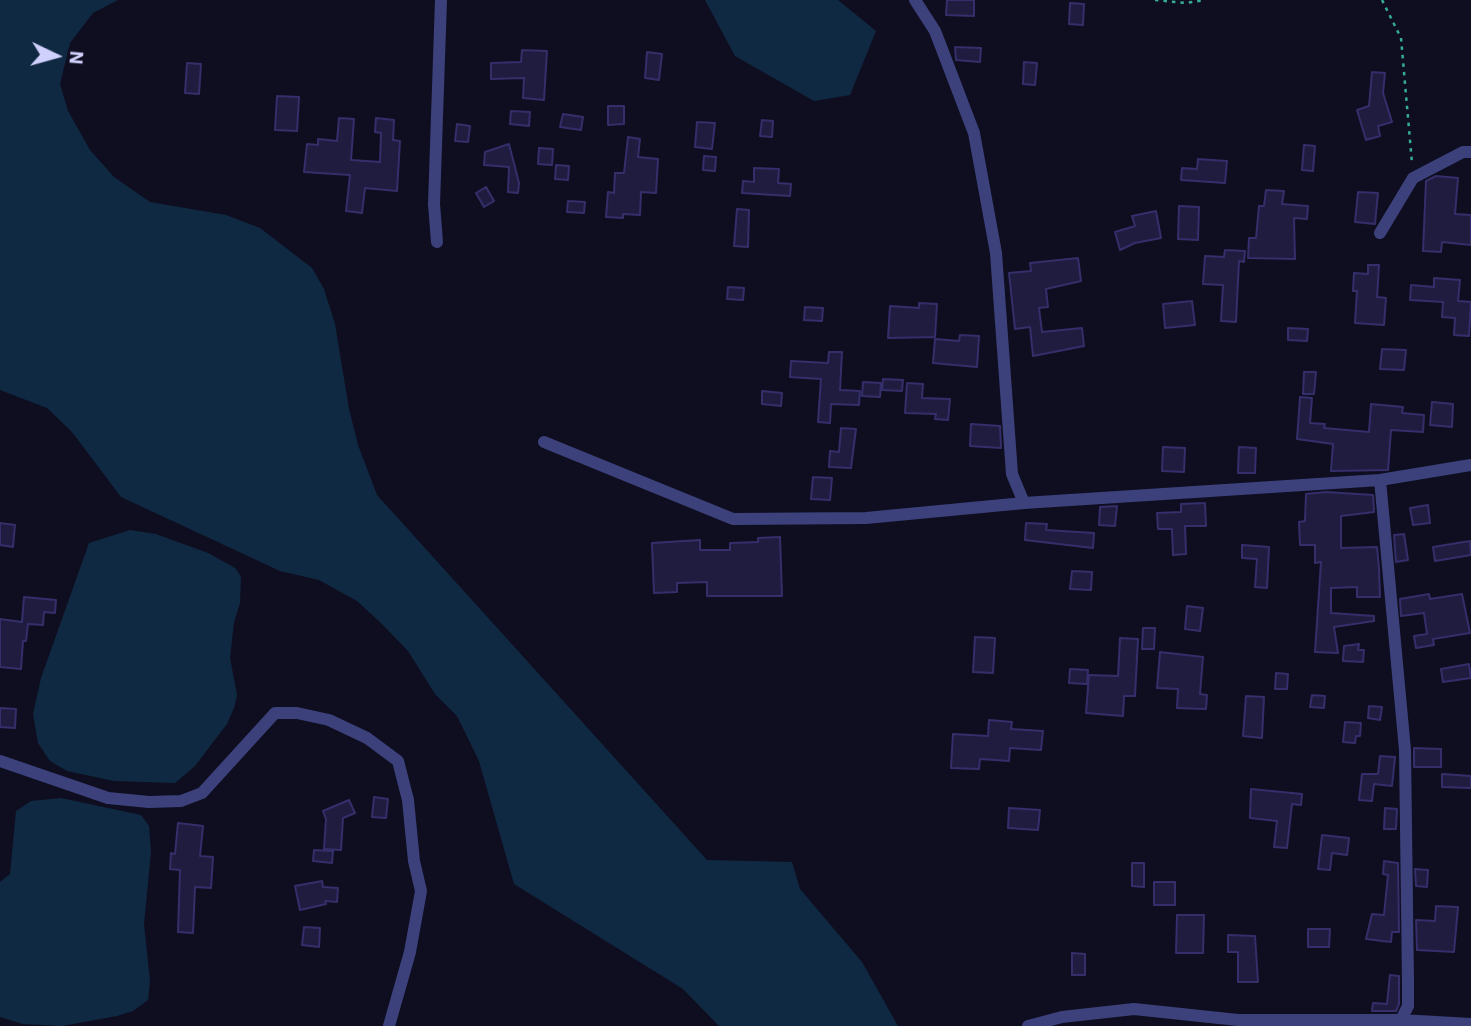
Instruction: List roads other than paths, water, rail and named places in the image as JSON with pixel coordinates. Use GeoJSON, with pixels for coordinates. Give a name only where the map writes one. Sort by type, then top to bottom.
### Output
{"type":"FeatureCollection","features":[{"type":"Feature","properties":{"kind":"street"},"geometry":{"type":"LineString","coordinates":[[437,242],[434,192],[441,0]]}},
{"type":"Feature","properties":{"kind":"street"},"geometry":{"type":"LineString","coordinates":[[915,0],[935,31],[974,133],[996,253],[1012,474],[1024,503]]}},
{"type":"Feature","properties":{"kind":"street"},"geometry":{"type":"LineString","coordinates":[[1380,233],[1413,178],[1463,152],[1471,152]]}},
{"type":"Feature","properties":{"kind":"street"},"geometry":{"type":"LineString","coordinates":[[544,442],[733,519],[866,518],[1024,503],[1380,480],[1471,465]]}},
{"type":"Feature","properties":{"kind":"street"},"geometry":{"type":"LineString","coordinates":[[1380,480],[1405,750],[1409,982],[1408,1006],[1401,1020]]}},
{"type":"Feature","properties":{"kind":"street"},"geometry":{"type":"LineString","coordinates":[[0,761],[108,798],[149,802],[181,801],[202,793],[275,713],[297,713],[329,720],[367,738],[398,761],[408,800],[414,861],[421,891],[410,952],[389,1026]]}},
{"type":"Feature","properties":{"kind":"street"},"geometry":{"type":"LineString","coordinates":[[1028,1026],[1062,1017],[1134,1009],[1238,1020],[1401,1020],[1471,1024]]}},
{"type":"Feature","properties":{"kind":"water"},"geometry":{"type":"Polygon","coordinates":[[[0,0],[118,0],[93,13],[70,43],[60,84],[68,111],[90,150],[114,177],[150,202],[226,215],[260,228],[312,268],[324,289],[335,324],[349,409],[358,445],[377,495],[707,860],[792,862],[800,889],[862,962],[898,1026],[719,1026],[683,989],[514,884],[479,761],[457,716],[435,694],[408,651],[382,624],[357,601],[319,580],[280,571],[121,497],[72,432],[47,408],[0,390],[0,0]]]}},
{"type":"Feature","properties":{"kind":"water"},"geometry":{"type":"Polygon","coordinates":[[[705,0],[838,0],[876,31],[850,95],[814,101],[735,56],[705,0]]]}},
{"type":"Feature","properties":{"kind":"water"},"geometry":{"type":"Polygon","coordinates":[[[130,530],[156,534],[208,553],[235,568],[241,576],[240,603],[234,622],[230,658],[237,695],[234,708],[227,724],[195,766],[175,783],[114,781],[67,771],[50,761],[38,743],[33,714],[41,678],[89,543],[130,530]]]}},
{"type":"Feature","properties":{"kind":"water"},"geometry":{"type":"Polygon","coordinates":[[[61,798],[141,815],[149,826],[151,852],[144,924],[150,981],[148,1000],[133,1011],[117,1016],[62,1026],[23,1024],[0,1017],[0,882],[10,874],[16,811],[31,801],[61,798]]]}}]}
